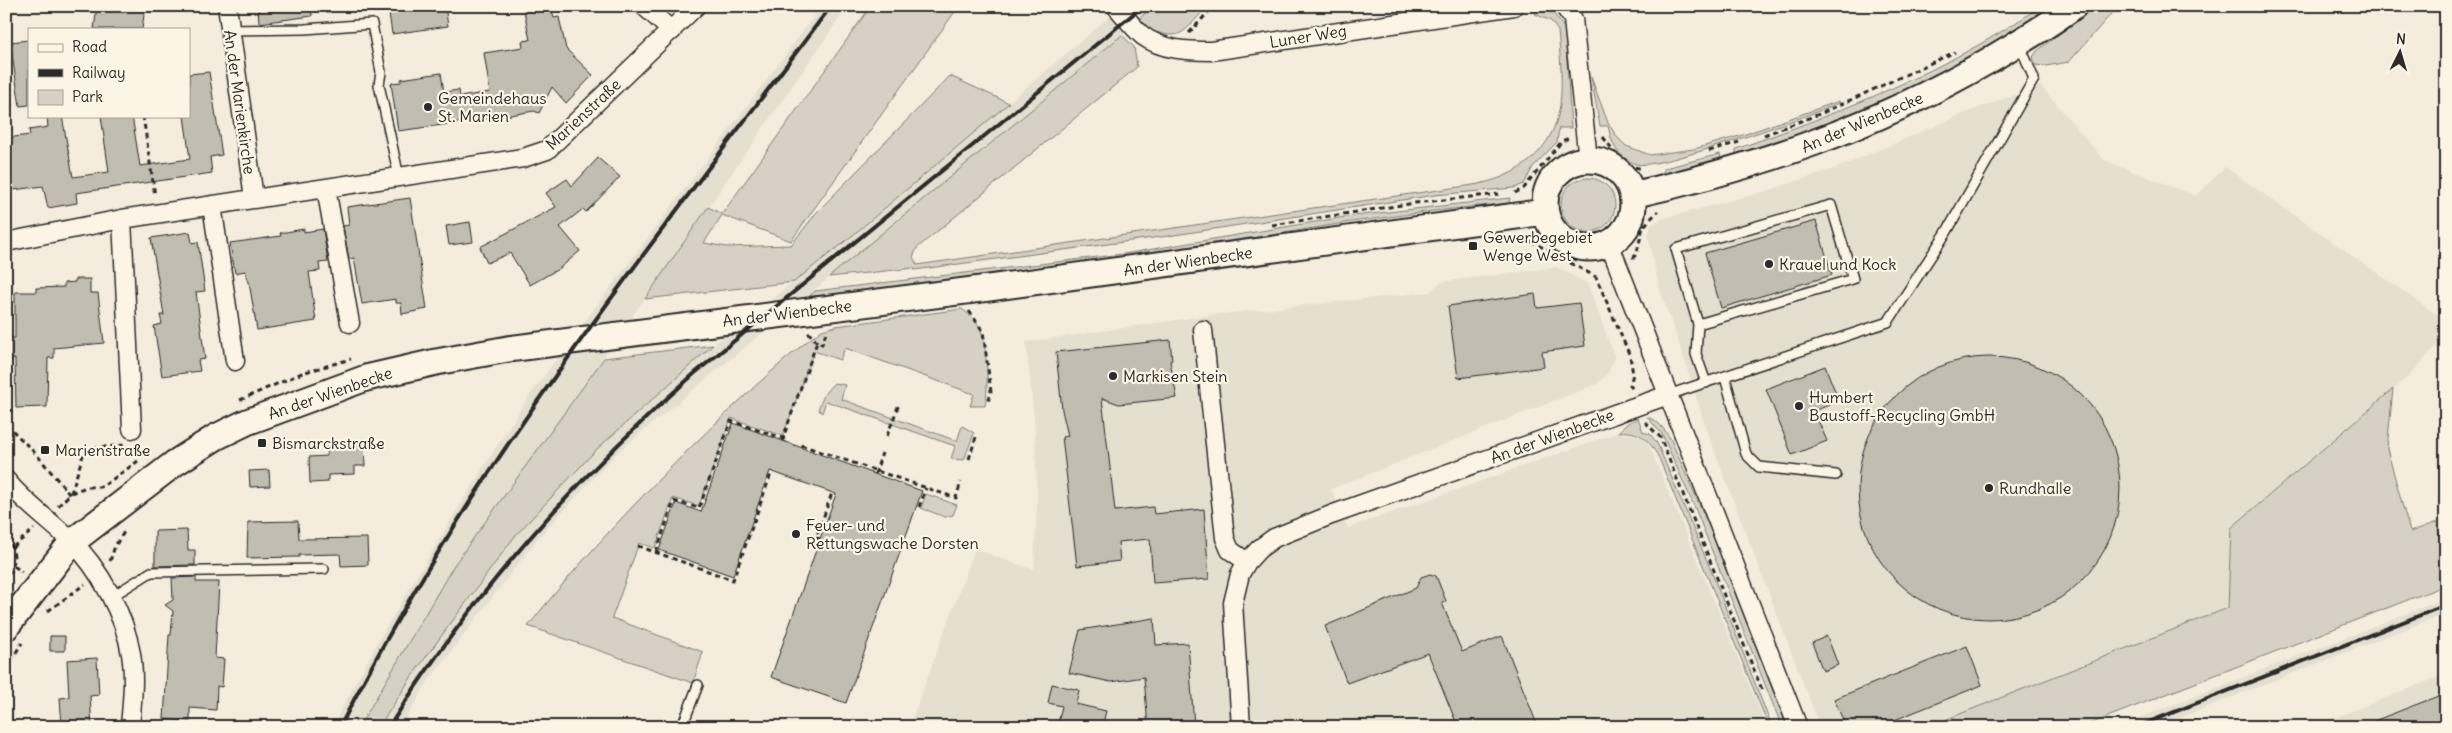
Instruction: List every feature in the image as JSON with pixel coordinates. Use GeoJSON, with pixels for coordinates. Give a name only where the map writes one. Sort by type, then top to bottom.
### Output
{"type":"FeatureCollection","features":[{"type":"Feature","properties":{"kind":"street","name":"An der Marienkirche"},"geometry":{"type":"LineString","coordinates":[[227,6],[254,198]]}},
{"type":"Feature","properties":{"kind":"street"},"geometry":{"type":"LineString","coordinates":[[644,6],[672,31]]}},
{"type":"Feature","properties":{"kind":"street","name":"Marienstraße"},"geometry":{"type":"LineString","coordinates":[[6,242],[122,219],[523,158],[547,150],[696,6]]}},
{"type":"Feature","properties":{"kind":"street","name":"Luner Weg"},"geometry":{"type":"LineString","coordinates":[[1116,6],[1142,36],[1174,49],[1211,51],[1514,6]]}},
{"type":"Feature","properties":{"kind":"street"},"geometry":{"type":"LineString","coordinates":[[1564,6],[1573,19],[1588,160]]}},
{"type":"Feature","properties":{"kind":"street","name":"An der Wienbecke"},"geometry":{"type":"LineString","coordinates":[[1632,195],[1754,164],[1844,133],[1944,86],[2019,43],[2074,6]]}},
{"type":"Feature","properties":{"kind":"street"},"geometry":{"type":"LineString","coordinates":[[1588,160],[1600,162],[1621,174],[1628,184],[1632,195],[1632,209],[1628,223],[1620,234],[1609,243],[1596,248],[1582,248],[1569,244],[1558,236],[1550,225],[1545,212],[1545,197],[1550,183],[1560,171],[1573,163],[1588,160]]}},
{"type":"Feature","properties":{"kind":"street"},"geometry":{"type":"LineString","coordinates":[[326,188],[350,323]]}},
{"type":"Feature","properties":{"kind":"street"},"geometry":{"type":"LineString","coordinates":[[212,205],[235,361]]}},
{"type":"Feature","properties":{"kind":"street","name":"An der Wienbecke"},"geometry":{"type":"LineString","coordinates":[[72,542],[175,463],[216,438],[247,422],[327,391],[401,369],[508,349],[989,288],[1545,212]]}},
{"type":"Feature","properties":{"kind":"street"},"geometry":{"type":"LineString","coordinates":[[122,219],[132,430]]}},
{"type":"Feature","properties":{"kind":"street"},"geometry":{"type":"LineString","coordinates":[[1609,243],[1798,727]]}},
{"type":"Feature","properties":{"kind":"street"},"geometry":{"type":"LineString","coordinates":[[1203,330],[1225,538],[1230,550],[1247,562]]}},
{"type":"Feature","properties":{"kind":"street","name":"An der Wienbecke"},"geometry":{"type":"LineString","coordinates":[[1240,727],[1233,603],[1236,587],[1247,562],[1259,549],[1274,538],[1314,522],[1668,395]]}},
{"type":"Feature","properties":{"kind":"street"},"geometry":{"type":"LineString","coordinates":[[6,480],[72,542],[111,598],[124,626],[131,653],[133,678],[130,727]]}},
{"type":"Feature","properties":{"kind":"street"},"geometry":{"type":"LineString","coordinates":[[6,626],[72,542]]}},
{"type":"Feature","properties":{"kind":"lane"},"geometry":{"type":"LineString","coordinates":[[230,30],[305,29],[372,24],[381,72],[379,85],[399,177]]}},
{"type":"Feature","properties":{"kind":"lane"},"geometry":{"type":"LineString","coordinates":[[1668,395],[1888,322],[1946,233],[2034,79],[2019,43]]}},
{"type":"Feature","properties":{"kind":"lane"},"geometry":{"type":"LineString","coordinates":[[1698,324],[1853,279],[1831,205],[1676,249],[1698,324],[1696,354],[1706,383]]}},
{"type":"Feature","properties":{"kind":"lane"},"geometry":{"type":"LineString","coordinates":[[1725,376],[1746,454],[1759,467],[1836,475]]}},
{"type":"Feature","properties":{"kind":"lane"},"geometry":{"type":"LineString","coordinates":[[111,598],[151,572],[324,570]]}},
{"type":"Feature","properties":{"kind":"lane"},"geometry":{"type":"LineString","coordinates":[[682,727],[698,685]]}},
{"type":"Feature","properties":{"kind":"path"},"geometry":{"type":"LineString","coordinates":[[1174,49],[1214,6]]}},
{"type":"Feature","properties":{"kind":"path"},"geometry":{"type":"LineString","coordinates":[[1760,136],[1822,113],[1959,50]]}},
{"type":"Feature","properties":{"kind":"path"},"geometry":{"type":"LineString","coordinates":[[144,118],[157,214]]}},
{"type":"Feature","properties":{"kind":"path"},"geometry":{"type":"LineString","coordinates":[[1601,134],[1607,140],[1611,150],[1630,166],[1651,169]]}},
{"type":"Feature","properties":{"kind":"path"},"geometry":{"type":"LineString","coordinates":[[1516,193],[1524,188],[1562,141],[1572,136]]}},
{"type":"Feature","properties":{"kind":"path"},"geometry":{"type":"LineString","coordinates":[[1707,152],[1742,141]]}},
{"type":"Feature","properties":{"kind":"path"},"geometry":{"type":"LineString","coordinates":[[1632,262],[1637,252],[1643,227],[1649,219],[1657,214],[1660,205]]}},
{"type":"Feature","properties":{"kind":"path"},"geometry":{"type":"LineString","coordinates":[[1514,240],[1529,240],[1596,277],[1630,356],[1633,374],[1630,385],[1642,418],[1660,437],[1766,700]]}},
{"type":"Feature","properties":{"kind":"path"},"geometry":{"type":"LineString","coordinates":[[964,308],[976,319],[983,331],[991,392],[988,402]]}},
{"type":"Feature","properties":{"kind":"path"},"geometry":{"type":"LineString","coordinates":[[656,552],[674,500],[699,508],[731,421],[784,440],[817,342],[822,344],[830,322]]}},
{"type":"Feature","properties":{"kind":"path"},"geometry":{"type":"LineString","coordinates":[[887,436],[899,404]]}},
{"type":"Feature","properties":{"kind":"path"},"geometry":{"type":"LineString","coordinates":[[6,424],[37,455],[70,495]]}},
{"type":"Feature","properties":{"kind":"path"},"geometry":{"type":"LineString","coordinates":[[119,474],[102,487],[86,487],[71,493],[85,449],[122,446],[132,430]]}},
{"type":"Feature","properties":{"kind":"path"},"geometry":{"type":"LineString","coordinates":[[969,459],[976,437]]}},
{"type":"Feature","properties":{"kind":"path"},"geometry":{"type":"LineString","coordinates":[[801,444],[843,461],[956,498],[961,482]]}},
{"type":"Feature","properties":{"kind":"path"},"geometry":{"type":"LineString","coordinates":[[875,472],[882,452]]}},
{"type":"Feature","properties":{"kind":"path"},"geometry":{"type":"LineString","coordinates":[[638,546],[733,580],[772,471]]}},
{"type":"Feature","properties":{"kind":"path"},"geometry":{"type":"LineString","coordinates":[[919,507],[926,488]]}},
{"type":"Feature","properties":{"kind":"path"},"geometry":{"type":"LineString","coordinates":[[820,539],[816,538],[832,493]]}},
{"type":"Feature","properties":{"kind":"path"},"geometry":{"type":"LineString","coordinates":[[14,547],[45,518]]}},
{"type":"Feature","properties":{"kind":"path"},"geometry":{"type":"LineString","coordinates":[[59,603],[112,559],[115,546],[127,529],[134,523]]}},
{"type":"Feature","properties":{"kind":"path"},"geometry":{"type":"LineString","coordinates":[[6,536],[14,547],[14,566],[6,582]]}},
{"type":"Feature","properties":{"kind":"shaded area"},"geometry":{"type":"Polygon","coordinates":[[[822,6],[848,6],[570,406],[454,565],[359,727],[332,727],[381,636],[466,495],[529,396],[822,6]]]}},
{"type":"Feature","properties":{"kind":"shaded area"},"geometry":{"type":"Polygon","coordinates":[[[1122,6],[1153,6],[1116,41],[619,451],[538,538],[427,683],[401,727],[379,727],[412,676],[515,536],[597,449],[703,353],[853,235],[1122,6]]]}},
{"type":"Feature","properties":{"kind":"shaded area"},"geometry":{"type":"Polygon","coordinates":[[[2041,86],[2104,160],[2196,196],[2225,167],[2446,321],[2446,335],[2409,376],[2231,527],[2228,608],[1927,727],[1820,727],[1706,429],[1659,287],[1648,236],[1651,225],[1661,219],[1770,190],[1837,168],[1970,111],[2041,86]]]}},
{"type":"Feature","properties":{"kind":"shaded area"},"geometry":{"type":"Polygon","coordinates":[[[1557,267],[1588,284],[1615,358],[1608,373],[1597,384],[1331,489],[1348,528],[1617,433],[1636,435],[1647,441],[1767,727],[909,727],[975,549],[1034,570],[1037,502],[1035,429],[1026,342],[1211,315],[1430,292],[1441,282],[1557,267]]]}},
{"type":"Feature","properties":{"kind":"shaded area"},"geometry":{"type":"Polygon","coordinates":[[[2446,598],[2446,613],[2156,727],[2116,727],[2446,598]]]}},
{"type":"Feature","properties":{"kind":"shaded area"},"geometry":{"type":"Polygon","coordinates":[[[2446,674],[2446,727],[2312,727],[2446,674]]]}},
{"type":"Feature","properties":{"kind":"green space"},"geometry":{"type":"Polygon","coordinates":[[[871,6],[959,6],[791,241],[722,215],[704,243],[727,247],[791,245],[817,212],[950,76],[1009,103],[853,235],[794,282],[645,299],[708,207],[722,214],[871,6]]]}},
{"type":"Feature","properties":{"kind":"green space"},"geometry":{"type":"Polygon","coordinates":[[[1153,6],[1208,6],[1185,30],[1180,34],[1173,35],[1142,28],[1138,20],[1153,6]]]}},
{"type":"Feature","properties":{"kind":"green space"},"geometry":{"type":"Polygon","coordinates":[[[2041,6],[2053,6],[1979,52],[1940,73],[1819,126],[1736,155],[1736,149],[1815,120],[1932,70],[2006,29],[2041,6]]]}},
{"type":"Feature","properties":{"kind":"green space"},"geometry":{"type":"Polygon","coordinates":[[[2096,6],[2118,6],[2069,62],[2046,66],[2035,65],[2033,57],[2037,51],[2096,6]]]}},
{"type":"Feature","properties":{"kind":"green space"},"geometry":{"type":"Polygon","coordinates":[[[1538,9],[1554,14],[1565,29],[1571,128],[1559,128],[1557,142],[1533,167],[1524,184],[1514,188],[1435,195],[1168,236],[914,270],[914,268],[829,277],[1122,35],[1134,47],[1137,67],[917,248],[913,257],[917,265],[1473,185],[1504,176],[1531,160],[1541,149],[1550,136],[1560,105],[1561,77],[1558,31],[1551,21],[1535,14],[1538,9]]]}},
{"type":"Feature","properties":{"kind":"green space"},"geometry":{"type":"Polygon","coordinates":[[[1591,77],[1608,123],[1617,137],[1626,146],[1650,155],[1694,149],[1743,135],[1839,101],[1840,103],[1702,151],[1650,164],[1636,164],[1624,158],[1616,150],[1608,126],[1600,126],[1591,77]]]}},
{"type":"Feature","properties":{"kind":"green space"},"geometry":{"type":"Polygon","coordinates":[[[1720,154],[1721,158],[1661,175],[1665,168],[1720,154]]]}},
{"type":"Feature","properties":{"kind":"green space"},"geometry":{"type":"Polygon","coordinates":[[[1583,178],[1593,178],[1603,182],[1611,190],[1615,205],[1611,220],[1603,228],[1593,232],[1583,232],[1573,228],[1565,220],[1561,210],[1561,200],[1565,190],[1573,182],[1583,178]]]}},
{"type":"Feature","properties":{"kind":"green space"},"geometry":{"type":"Polygon","coordinates":[[[1510,198],[1509,203],[1344,223],[1122,260],[875,291],[809,296],[815,291],[1123,254],[1345,217],[1510,198]]]}},
{"type":"Feature","properties":{"kind":"green space"},"geometry":{"type":"Polygon","coordinates":[[[962,309],[981,329],[982,333],[987,370],[985,406],[970,406],[974,394],[845,348],[840,360],[814,351],[783,436],[731,418],[699,506],[673,498],[655,548],[639,543],[612,618],[703,652],[693,683],[528,626],[595,547],[667,472],[768,375],[822,330],[836,326],[962,309]]]}},
{"type":"Feature","properties":{"kind":"green space"},"geometry":{"type":"Polygon","coordinates":[[[713,345],[597,449],[515,536],[412,676],[379,727],[359,727],[454,565],[604,358],[713,345]]]}},
{"type":"Feature","properties":{"kind":"green space"},"geometry":{"type":"Polygon","coordinates":[[[834,383],[845,385],[841,399],[957,441],[962,426],[974,433],[964,460],[951,459],[955,446],[826,401],[822,413],[818,409],[825,393],[834,383]]]}},
{"type":"Feature","properties":{"kind":"green space"},"geometry":{"type":"Polygon","coordinates":[[[2393,389],[2387,449],[2410,532],[2437,522],[2446,571],[2446,585],[2082,727],[1927,727],[2228,608],[2231,528],[2393,389]]]}},
{"type":"Feature","properties":{"kind":"green space"},"geometry":{"type":"Polygon","coordinates":[[[1647,417],[1658,423],[1670,438],[1712,533],[1787,727],[1782,727],[1695,508],[1662,434],[1647,417]]]}},
{"type":"Feature","properties":{"kind":"green space"},"geometry":{"type":"Polygon","coordinates":[[[1638,418],[1643,432],[1650,434],[1657,443],[1712,573],[1772,727],[1769,727],[1659,458],[1648,441],[1633,433],[1618,432],[1628,423],[1638,418]]]}},
{"type":"Feature","properties":{"kind":"green space"},"geometry":{"type":"Polygon","coordinates":[[[926,494],[957,505],[953,515],[945,517],[921,508],[926,494]]]}},
{"type":"Feature","properties":{"kind":"building"},"geometry":{"type":"Polygon","coordinates":[[[97,6],[145,8],[142,28],[94,28],[97,6]]]}},
{"type":"Feature","properties":{"kind":"building"},"geometry":{"type":"Polygon","coordinates":[[[258,6],[311,6],[312,16],[259,23],[258,6]]]}},
{"type":"Feature","properties":{"kind":"building"},"geometry":{"type":"Polygon","coordinates":[[[388,6],[445,6],[448,26],[392,34],[388,6]]]}},
{"type":"Feature","properties":{"kind":"building"},"geometry":{"type":"Polygon","coordinates":[[[523,6],[551,6],[554,18],[559,17],[566,49],[593,75],[566,103],[552,87],[539,113],[534,111],[505,116],[500,121],[494,118],[398,131],[391,83],[401,82],[401,79],[441,73],[444,92],[459,90],[460,97],[490,92],[484,53],[523,47],[522,41],[530,40],[523,6]]]}},
{"type":"Feature","properties":{"kind":"building"},"geometry":{"type":"Polygon","coordinates":[[[28,40],[28,105],[20,106],[10,42],[28,40]]]}},
{"type":"Feature","properties":{"kind":"building"},"geometry":{"type":"Polygon","coordinates":[[[209,72],[222,155],[210,157],[212,173],[76,193],[77,203],[48,208],[43,186],[6,191],[6,138],[30,135],[29,130],[48,127],[47,118],[62,118],[73,177],[109,172],[101,118],[132,118],[140,166],[190,159],[184,118],[190,118],[190,74],[209,72]]]}},
{"type":"Feature","properties":{"kind":"building"},"geometry":{"type":"Polygon","coordinates":[[[598,158],[620,177],[586,212],[583,209],[560,227],[580,251],[560,268],[530,285],[510,253],[487,263],[480,247],[556,207],[546,193],[567,179],[572,186],[598,158]]]}},
{"type":"Feature","properties":{"kind":"building"},"geometry":{"type":"Polygon","coordinates":[[[410,198],[427,309],[402,314],[401,303],[396,303],[396,299],[362,304],[354,258],[349,259],[343,226],[349,225],[347,207],[410,198]]]}},
{"type":"Feature","properties":{"kind":"building","name":"Krauel und Kock"},"geometry":{"type":"Polygon","coordinates":[[[1816,221],[1832,275],[1721,308],[1705,253],[1816,221]]]}},
{"type":"Feature","properties":{"kind":"building"},"geometry":{"type":"Polygon","coordinates":[[[470,222],[473,242],[449,245],[446,226],[470,222]]]}},
{"type":"Feature","properties":{"kind":"building"},"geometry":{"type":"Polygon","coordinates":[[[304,229],[304,232],[323,229],[328,262],[319,263],[320,271],[309,272],[316,321],[257,330],[249,282],[245,271],[235,273],[230,243],[281,236],[280,233],[304,229]]]}},
{"type":"Feature","properties":{"kind":"building"},"geometry":{"type":"Polygon","coordinates":[[[190,232],[192,243],[198,242],[205,291],[196,292],[205,359],[198,360],[200,371],[162,376],[154,326],[162,324],[160,315],[164,315],[151,238],[190,232]]]}},
{"type":"Feature","properties":{"kind":"building"},"geometry":{"type":"Polygon","coordinates":[[[75,279],[90,279],[90,293],[98,293],[104,343],[54,348],[54,358],[48,358],[47,407],[16,408],[15,359],[10,359],[10,338],[15,338],[15,292],[36,292],[36,288],[64,287],[64,283],[75,282],[75,279]]]}},
{"type":"Feature","properties":{"kind":"building"},"geometry":{"type":"Polygon","coordinates":[[[1535,294],[1537,308],[1579,303],[1585,346],[1542,352],[1544,367],[1458,378],[1448,306],[1535,294]]]}},
{"type":"Feature","properties":{"kind":"building"},"geometry":{"type":"Polygon","coordinates":[[[1170,340],[1172,360],[1170,361],[1177,398],[1119,404],[1102,398],[1115,511],[1153,507],[1154,514],[1204,509],[1209,579],[1153,583],[1150,539],[1118,542],[1120,561],[1077,566],[1062,437],[1068,436],[1062,410],[1056,352],[1170,340]]]}},
{"type":"Feature","properties":{"kind":"building","name":"Rundhalle"},"geometry":{"type":"Polygon","coordinates":[[[1989,357],[2015,359],[2039,367],[2062,379],[2082,395],[2098,415],[2110,438],[2118,462],[2120,488],[2118,514],[2110,538],[2098,561],[2082,581],[2062,597],[2039,609],[2015,617],[1989,619],[1963,617],[1939,609],[1916,597],[1896,581],[1880,561],[1868,538],[1860,514],[1858,488],[1860,462],[1868,438],[1880,415],[1896,395],[1916,379],[1939,367],[1963,359],[1989,357]]]}},
{"type":"Feature","properties":{"kind":"building","name":"Humbert Baustoff-Recycling GmbH"},"geometry":{"type":"Polygon","coordinates":[[[1825,366],[1839,401],[1814,411],[1827,441],[1792,455],[1766,389],[1825,366]]]}},
{"type":"Feature","properties":{"kind":"building","name":"Feuer- und Rettungswache Dorsten"},"geometry":{"type":"Polygon","coordinates":[[[733,423],[922,491],[846,703],[771,677],[836,494],[770,471],[733,576],[659,550],[676,503],[701,512],[733,423]]]}},
{"type":"Feature","properties":{"kind":"building"},"geometry":{"type":"Polygon","coordinates":[[[364,441],[365,466],[355,466],[355,474],[328,475],[328,482],[310,483],[309,457],[327,456],[327,442],[364,441]]]}},
{"type":"Feature","properties":{"kind":"building"},"geometry":{"type":"Polygon","coordinates":[[[269,470],[270,486],[250,487],[249,471],[269,470]]]}},
{"type":"Feature","properties":{"kind":"building"},"geometry":{"type":"Polygon","coordinates":[[[298,521],[299,539],[367,538],[368,565],[341,566],[340,554],[247,558],[248,522],[298,521]]]}},
{"type":"Feature","properties":{"kind":"building"},"geometry":{"type":"Polygon","coordinates":[[[187,530],[188,550],[195,550],[195,565],[155,566],[155,531],[187,530]]]}},
{"type":"Feature","properties":{"kind":"building"},"geometry":{"type":"Polygon","coordinates":[[[1430,574],[1436,576],[1446,601],[1442,603],[1462,652],[1502,636],[1538,727],[1458,727],[1428,653],[1347,683],[1325,626],[1416,588],[1421,577],[1430,574]]]}},
{"type":"Feature","properties":{"kind":"building"},"geometry":{"type":"Polygon","coordinates":[[[196,577],[196,582],[219,582],[215,658],[224,659],[222,687],[217,686],[216,710],[190,708],[190,721],[164,719],[169,635],[171,635],[173,611],[165,605],[173,600],[172,578],[196,577]]]}},
{"type":"Feature","properties":{"kind":"building"},"geometry":{"type":"Polygon","coordinates":[[[1154,618],[1156,645],[1188,643],[1194,726],[1148,727],[1144,677],[1111,682],[1069,673],[1080,630],[1154,618]]]}},
{"type":"Feature","properties":{"kind":"building"},"geometry":{"type":"Polygon","coordinates":[[[50,636],[65,636],[65,651],[50,651],[50,636]]]}},
{"type":"Feature","properties":{"kind":"building"},"geometry":{"type":"Polygon","coordinates":[[[1827,636],[1838,665],[1823,671],[1812,643],[1827,636]]]}},
{"type":"Feature","properties":{"kind":"building"},"geometry":{"type":"Polygon","coordinates":[[[1967,646],[1982,685],[1877,727],[1846,727],[1834,699],[1967,646]]]}},
{"type":"Feature","properties":{"kind":"building"},"geometry":{"type":"Polygon","coordinates":[[[97,658],[99,695],[90,696],[92,727],[62,727],[60,698],[69,697],[67,660],[97,658]]]}},
{"type":"Feature","properties":{"kind":"building"},"geometry":{"type":"Polygon","coordinates":[[[1052,684],[1079,690],[1076,704],[1106,711],[1102,727],[1057,727],[1062,706],[1048,703],[1052,684]]]}},
{"type":"Feature","properties":{"kind":"building"},"geometry":{"type":"Polygon","coordinates":[[[2446,693],[2446,727],[2361,727],[2361,726],[2446,693]]]}},
{"type":"Feature","properties":{"kind":"railway"},"geometry":{"type":"LineString","coordinates":[[340,727],[392,631],[448,537],[507,446],[569,356],[831,6]]}},
{"type":"Feature","properties":{"kind":"railway"},"geometry":{"type":"LineString","coordinates":[[389,727],[456,629],[492,583],[568,496],[651,413],[695,373],[1143,6]]}},
{"type":"Feature","properties":{"kind":"railway"},"geometry":{"type":"LineString","coordinates":[[2136,727],[2446,605]]}},
{"type":"Feature","properties":{"kind":"place","name":"Gemeindehaus St. Marien"},"geometry":{"type":"Point","coordinates":[428,107]}},
{"type":"Feature","properties":{"kind":"place","name":"Gewerbegebiet Wenge West"},"geometry":{"type":"Point","coordinates":[1473,246]}},
{"type":"Feature","properties":{"kind":"place","name":"Krauel und Kock"},"geometry":{"type":"Point","coordinates":[1769,264]}},
{"type":"Feature","properties":{"kind":"place","name":"Markisen Stein"},"geometry":{"type":"Point","coordinates":[1113,376]}},
{"type":"Feature","properties":{"kind":"place","name":"Humbert Baustoff-Recycling GmbH"},"geometry":{"type":"Point","coordinates":[1799,406]}},
{"type":"Feature","properties":{"kind":"place","name":"Bismarckstraße"},"geometry":{"type":"Point","coordinates":[262,443]}},
{"type":"Feature","properties":{"kind":"place","name":"Marienstraße"},"geometry":{"type":"Point","coordinates":[45,450]}},
{"type":"Feature","properties":{"kind":"place","name":"Rundhalle"},"geometry":{"type":"Point","coordinates":[1989,488]}},
{"type":"Feature","properties":{"kind":"place","name":"Feuer- und Rettungswache Dorsten"},"geometry":{"type":"Point","coordinates":[796,534]}}]}
